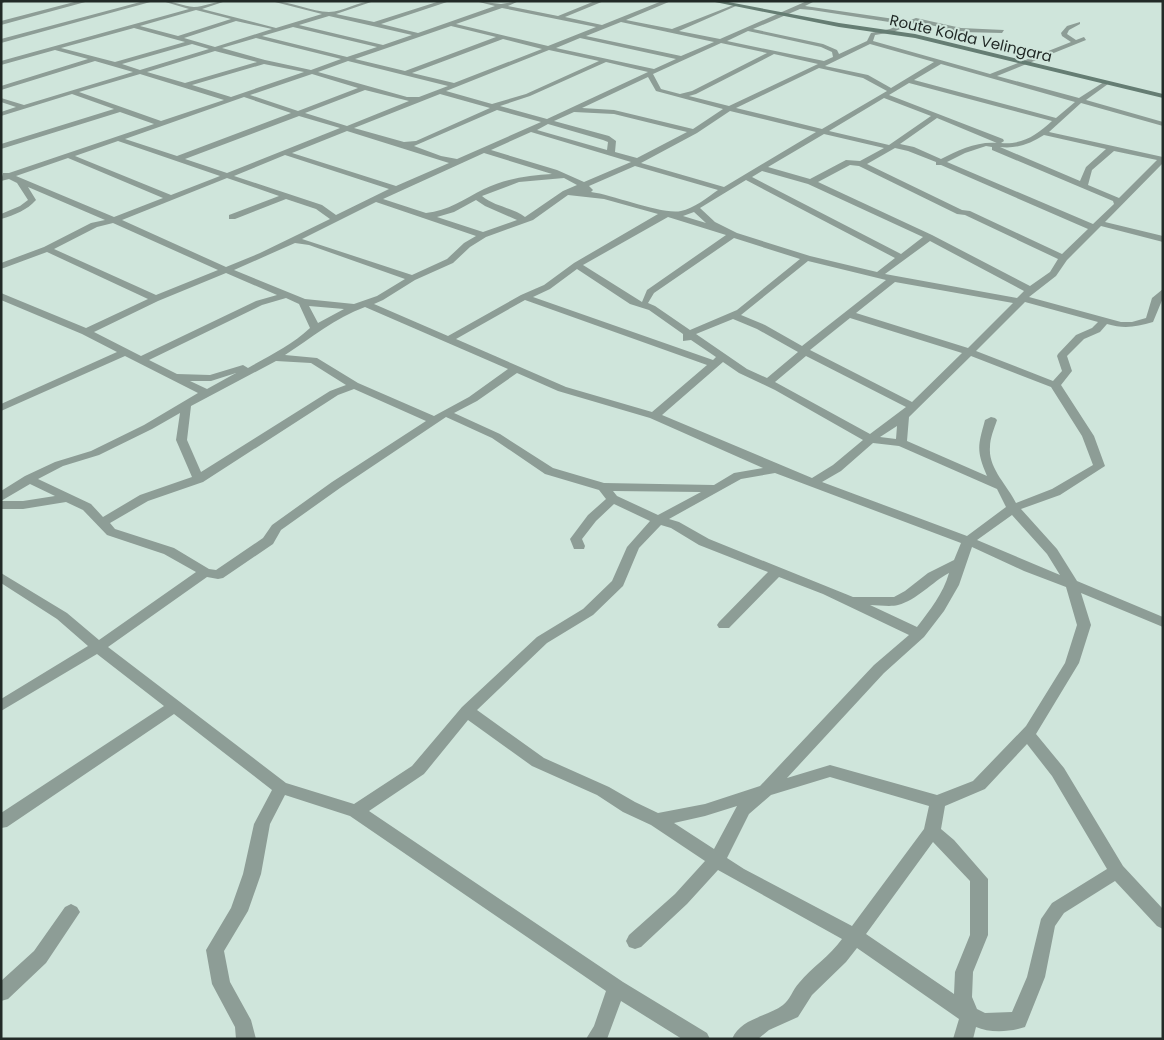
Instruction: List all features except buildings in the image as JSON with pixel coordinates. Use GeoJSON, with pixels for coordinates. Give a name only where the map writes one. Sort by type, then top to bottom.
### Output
{"type":"FeatureCollection","features":[{"type":"Feature","properties":{"kind":"main road","name":"Route Kolda Velingara"},"geometry":{"type":"LineString","coordinates":[[713,1],[850,27],[891,31],[1163,96]]}},
{"type":"Feature","properties":{"kind":"street"},"geometry":{"type":"LineString","coordinates":[[4,21],[86,1]]}},
{"type":"Feature","properties":{"kind":"street"},"geometry":{"type":"LineString","coordinates":[[1,41],[151,1]]}},
{"type":"Feature","properties":{"kind":"street"},"geometry":{"type":"LineString","coordinates":[[165,1],[275,29]]}},
{"type":"Feature","properties":{"kind":"street"},"geometry":{"type":"LineString","coordinates":[[1,63],[223,1]]}},
{"type":"Feature","properties":{"kind":"street"},"geometry":{"type":"LineString","coordinates":[[274,1],[420,35]]}},
{"type":"Feature","properties":{"kind":"street"},"geometry":{"type":"LineString","coordinates":[[1,114],[136,72],[219,49],[275,29],[371,1]]}},
{"type":"Feature","properties":{"kind":"street"},"geometry":{"type":"LineString","coordinates":[[374,24],[447,1]]}},
{"type":"Feature","properties":{"kind":"street"},"geometry":{"type":"LineString","coordinates":[[478,1],[602,27]]}},
{"type":"Feature","properties":{"kind":"street"},"geometry":{"type":"LineString","coordinates":[[4,176],[119,139],[310,71],[453,25],[516,1]]}},
{"type":"Feature","properties":{"kind":"street"},"geometry":{"type":"LineString","coordinates":[[558,18],[601,1]]}},
{"type":"Feature","properties":{"kind":"street"},"geometry":{"type":"LineString","coordinates":[[86,332],[294,240],[309,238],[335,219],[378,200],[396,189],[461,162],[483,150],[550,121],[721,40],[749,30],[780,14],[812,1]]}},
{"type":"Feature","properties":{"kind":"street"},"geometry":{"type":"LineString","coordinates":[[1,266],[47,249],[94,225],[115,220],[168,197],[442,92],[664,2]]}},
{"type":"Feature","properties":{"kind":"street"},"geometry":{"type":"LineString","coordinates":[[673,31],[734,6]]}},
{"type":"Feature","properties":{"kind":"street"},"geometry":{"type":"LineString","coordinates":[[798,8],[812,8],[908,23]]}},
{"type":"Feature","properties":{"kind":"street"},"geometry":{"type":"LineString","coordinates":[[178,38],[234,20]]}},
{"type":"Feature","properties":{"kind":"street"},"geometry":{"type":"LineString","coordinates":[[620,20],[774,52],[873,78],[882,82],[890,90]]}},
{"type":"Feature","properties":{"kind":"street"},"geometry":{"type":"LineString","coordinates":[[316,328],[359,305],[380,298],[412,278],[450,261],[467,245],[483,235],[524,220],[566,194],[612,175],[694,131],[729,109],[869,42],[873,34],[891,31],[916,20],[962,30],[1002,31]]}},
{"type":"Feature","properties":{"kind":"street"},"geometry":{"type":"LineString","coordinates":[[4,21],[50,34]]}},
{"type":"Feature","properties":{"kind":"street"},"geometry":{"type":"LineString","coordinates":[[1076,43],[1064,35],[1064,33],[1065,30],[1078,23]]}},
{"type":"Feature","properties":{"kind":"street"},"geometry":{"type":"LineString","coordinates":[[291,24],[384,47]]}},
{"type":"Feature","properties":{"kind":"street"},"geometry":{"type":"LineString","coordinates":[[453,25],[653,73]]}},
{"type":"Feature","properties":{"kind":"street"},"geometry":{"type":"LineString","coordinates":[[134,26],[264,62],[310,71],[407,99],[425,98]]}},
{"type":"Feature","properties":{"kind":"street"},"geometry":{"type":"LineString","coordinates":[[749,30],[823,46],[836,51],[837,58]]}},
{"type":"Feature","properties":{"kind":"street"},"geometry":{"type":"LineString","coordinates":[[59,36],[78,42]]}},
{"type":"Feature","properties":{"kind":"street"},"geometry":{"type":"LineString","coordinates":[[254,36],[456,86]]}},
{"type":"Feature","properties":{"kind":"street"},"geometry":{"type":"LineString","coordinates":[[580,36],[682,58]]}},
{"type":"Feature","properties":{"kind":"street"},"geometry":{"type":"LineString","coordinates":[[407,73],[503,37]]}},
{"type":"Feature","properties":{"kind":"street"},"geometry":{"type":"LineString","coordinates":[[990,76],[1084,39]]}},
{"type":"Feature","properties":{"kind":"street"},"geometry":{"type":"LineString","coordinates":[[115,64],[192,42]]}},
{"type":"Feature","properties":{"kind":"street"},"geometry":{"type":"LineString","coordinates":[[869,42],[1163,124]]}},
{"type":"Feature","properties":{"kind":"street"},"geometry":{"type":"LineString","coordinates":[[54,48],[115,64],[229,99]]}},
{"type":"Feature","properties":{"kind":"street"},"geometry":{"type":"LineString","coordinates":[[692,95],[774,52]]}},
{"type":"Feature","properties":{"kind":"street"},"geometry":{"type":"LineString","coordinates":[[1,88],[96,59]]}},
{"type":"Feature","properties":{"kind":"street"},"geometry":{"type":"LineString","coordinates":[[416,146],[500,106],[604,61]]}},
{"type":"Feature","properties":{"kind":"street"},"geometry":{"type":"LineString","coordinates":[[449,339],[524,297],[547,287],[577,265],[667,214],[680,215],[726,190],[940,61]]}},
{"type":"Feature","properties":{"kind":"street"},"geometry":{"type":"LineString","coordinates":[[183,86],[264,62]]}},
{"type":"Feature","properties":{"kind":"street"},"geometry":{"type":"LineString","coordinates":[[653,73],[658,90],[679,95],[692,95],[729,109],[823,132],[911,149],[930,158],[943,160],[1096,225],[1163,239]]}},
{"type":"Feature","properties":{"kind":"street"},"geometry":{"type":"LineString","coordinates":[[907,80],[1059,121]]}},
{"type":"Feature","properties":{"kind":"street"},"geometry":{"type":"LineString","coordinates":[[943,160],[986,144],[1010,150],[1030,141],[1043,134],[1080,101],[1106,83]]}},
{"type":"Feature","properties":{"kind":"street"},"geometry":{"type":"LineString","coordinates":[[177,159],[365,88]]}},
{"type":"Feature","properties":{"kind":"street"},"geometry":{"type":"LineString","coordinates":[[72,92],[161,124]]}},
{"type":"Feature","properties":{"kind":"street"},"geometry":{"type":"LineString","coordinates":[[442,92],[500,106],[610,140],[610,154]]}},
{"type":"Feature","properties":{"kind":"street"},"geometry":{"type":"LineString","coordinates":[[243,95],[296,114],[401,144],[416,146],[448,161],[461,162]]}},
{"type":"Feature","properties":{"kind":"street"},"geometry":{"type":"LineString","coordinates":[[884,95],[937,115],[1119,202]]}},
{"type":"Feature","properties":{"kind":"street"},"geometry":{"type":"LineString","coordinates":[[599,98],[603,105],[614,112]]}},
{"type":"Feature","properties":{"kind":"street"},"geometry":{"type":"LineString","coordinates":[[1,100],[23,108]]}},
{"type":"Feature","properties":{"kind":"street"},"geometry":{"type":"LineString","coordinates":[[1,148],[119,110]]}},
{"type":"Feature","properties":{"kind":"street"},"geometry":{"type":"LineString","coordinates":[[571,110],[614,112],[694,131]]}},
{"type":"Feature","properties":{"kind":"street"},"geometry":{"type":"LineString","coordinates":[[861,164],[892,146],[937,115]]}},
{"type":"Feature","properties":{"kind":"street"},"geometry":{"type":"LineString","coordinates":[[530,130],[726,190]]}},
{"type":"Feature","properties":{"kind":"street"},"geometry":{"type":"LineString","coordinates":[[1043,134],[1163,159]]}},
{"type":"Feature","properties":{"kind":"street"},"geometry":{"type":"LineString","coordinates":[[119,139],[318,207],[328,212],[335,219]]}},
{"type":"Feature","properties":{"kind":"street"},"geometry":{"type":"LineString","coordinates":[[1097,145],[1094,150],[1101,158]]}},
{"type":"Feature","properties":{"kind":"street"},"geometry":{"type":"LineString","coordinates":[[1084,186],[1086,172],[1112,148]]}},
{"type":"Feature","properties":{"kind":"street"},"geometry":{"type":"LineString","coordinates":[[483,150],[564,176],[584,186],[595,195]]}},
{"type":"Feature","properties":{"kind":"street"},"geometry":{"type":"LineString","coordinates":[[283,152],[396,189]]}},
{"type":"Feature","properties":{"kind":"street"},"geometry":{"type":"LineString","coordinates":[[69,156],[168,197]]}},
{"type":"Feature","properties":{"kind":"street"},"geometry":{"type":"LineString","coordinates":[[814,482],[837,468],[870,439],[903,416],[1005,318],[1030,290],[1053,274],[1063,258],[1163,159]]}},
{"type":"Feature","properties":{"kind":"street"},"geometry":{"type":"LineString","coordinates":[[811,182],[849,162],[861,164],[960,212],[967,213],[1063,258]]}},
{"type":"Feature","properties":{"kind":"street"},"geometry":{"type":"LineString","coordinates":[[612,175],[651,168]]}},
{"type":"Feature","properties":{"kind":"street"},"geometry":{"type":"LineString","coordinates":[[761,168],[811,182],[929,237],[1030,290]]}},
{"type":"Feature","properties":{"kind":"street"},"geometry":{"type":"LineString","coordinates":[[4,176],[115,220],[303,302],[359,305],[449,339],[562,389],[654,416],[776,469],[968,541],[1029,568],[1163,622]]}},
{"type":"Feature","properties":{"kind":"street"},"geometry":{"type":"LineString","coordinates":[[423,216],[448,213],[530,177],[564,176]]}},
{"type":"Feature","properties":{"kind":"street"},"geometry":{"type":"LineString","coordinates":[[746,177],[900,257]]}},
{"type":"Feature","properties":{"kind":"street"},"geometry":{"type":"LineString","coordinates":[[1,217],[23,208],[32,200],[21,183]]}},
{"type":"Feature","properties":{"kind":"street"},"geometry":{"type":"LineString","coordinates":[[566,194],[595,195],[667,214],[850,270],[1020,300],[1121,324],[1133,325],[1150,320],[1157,298],[1163,292]]}},
{"type":"Feature","properties":{"kind":"street"},"geometry":{"type":"LineString","coordinates":[[232,218],[286,196]]}},
{"type":"Feature","properties":{"kind":"street"},"geometry":{"type":"LineString","coordinates":[[378,200],[483,235]]}},
{"type":"Feature","properties":{"kind":"street"},"geometry":{"type":"LineString","coordinates":[[477,200],[514,212],[524,220]]}},
{"type":"Feature","properties":{"kind":"street"},"geometry":{"type":"LineString","coordinates":[[694,208],[712,224],[733,234]]}},
{"type":"Feature","properties":{"kind":"street"},"geometry":{"type":"LineString","coordinates":[[443,222],[448,213]]}},
{"type":"Feature","properties":{"kind":"street"},"geometry":{"type":"LineString","coordinates":[[94,225],[101,215]]}},
{"type":"Feature","properties":{"kind":"street"},"geometry":{"type":"LineString","coordinates":[[649,304],[650,292],[733,234]]}},
{"type":"Feature","properties":{"kind":"street"},"geometry":{"type":"LineString","coordinates":[[880,274],[900,257],[929,237]]}},
{"type":"Feature","properties":{"kind":"street"},"geometry":{"type":"LineString","coordinates":[[309,238],[412,278]]}},
{"type":"Feature","properties":{"kind":"street"},"geometry":{"type":"LineString","coordinates":[[47,249],[149,295],[155,300]]}},
{"type":"Feature","properties":{"kind":"street"},"geometry":{"type":"LineString","coordinates":[[688,334],[733,315],[806,258]]}},
{"type":"Feature","properties":{"kind":"street"},"geometry":{"type":"LineString","coordinates":[[577,265],[633,302],[649,304],[719,361]]}},
{"type":"Feature","properties":{"kind":"street"},"geometry":{"type":"LineString","coordinates":[[768,383],[805,351],[807,347],[894,278]]}},
{"type":"Feature","properties":{"kind":"street"},"geometry":{"type":"LineString","coordinates":[[259,303],[272,287]]}},
{"type":"Feature","properties":{"kind":"street"},"geometry":{"type":"LineString","coordinates":[[142,359],[259,303],[286,295]]}},
{"type":"Feature","properties":{"kind":"street"},"geometry":{"type":"LineString","coordinates":[[1,296],[86,332],[208,394]]}},
{"type":"Feature","properties":{"kind":"street"},"geometry":{"type":"LineString","coordinates":[[524,297],[684,353],[719,361],[768,383],[870,439],[902,443],[1002,486]]}},
{"type":"Feature","properties":{"kind":"street"},"geometry":{"type":"LineString","coordinates":[[303,302],[316,328],[310,349]]}},
{"type":"Feature","properties":{"kind":"street"},"geometry":{"type":"LineString","coordinates":[[635,941],[681,899],[717,860],[732,837],[743,810],[766,790],[879,669],[919,634],[939,608],[952,585],[968,541],[1014,508],[1056,492],[1099,466],[1088,436],[1055,385],[969,352],[849,314]]}},
{"type":"Feature","properties":{"kind":"street"},"geometry":{"type":"LineString","coordinates":[[733,315],[761,326],[782,340],[912,406]]}},
{"type":"Feature","properties":{"kind":"street"},"geometry":{"type":"LineString","coordinates":[[1055,385],[1067,371],[1062,356],[1080,337],[1096,330],[1105,320]]}},
{"type":"Feature","properties":{"kind":"street"},"geometry":{"type":"LineString","coordinates":[[684,353],[688,334]]}},
{"type":"Feature","properties":{"kind":"street"},"geometry":{"type":"LineString","coordinates":[[175,377],[211,378],[310,349]]}},
{"type":"Feature","properties":{"kind":"street"},"geometry":{"type":"LineString","coordinates":[[1,497],[29,479],[59,464],[95,453],[148,427],[186,404],[276,358],[310,349]]}},
{"type":"Feature","properties":{"kind":"street"},"geometry":{"type":"LineString","coordinates":[[310,349],[354,385],[434,420]]}},
{"type":"Feature","properties":{"kind":"street"},"geometry":{"type":"LineString","coordinates":[[1,408],[126,352]]}},
{"type":"Feature","properties":{"kind":"street"},"geometry":{"type":"LineString","coordinates":[[654,416],[719,361]]}},
{"type":"Feature","properties":{"kind":"street"},"geometry":{"type":"LineString","coordinates":[[29,479],[87,507],[111,532],[169,551],[205,572],[218,575],[268,541],[276,528],[336,485],[445,413],[473,400],[517,368]]}},
{"type":"Feature","properties":{"kind":"street"},"geometry":{"type":"LineString","coordinates":[[101,523],[144,498],[199,479],[334,393],[354,385]]}},
{"type":"Feature","properties":{"kind":"street"},"geometry":{"type":"LineString","coordinates":[[186,404],[186,417],[181,435],[199,479]]}},
{"type":"Feature","properties":{"kind":"street"},"geometry":{"type":"LineString","coordinates":[[445,413],[496,436],[549,471],[603,487],[713,488]]}},
{"type":"Feature","properties":{"kind":"street"},"geometry":{"type":"LineString","coordinates":[[902,443],[903,416]]}},
{"type":"Feature","properties":{"kind":"street"},"geometry":{"type":"LineString","coordinates":[[657,820],[705,810],[830,771],[938,802],[979,785],[1028,734],[1072,663],[1084,625],[1072,584],[1052,552],[1014,508],[1002,486],[993,477],[984,456],[984,445],[990,420]]}},
{"type":"Feature","properties":{"kind":"street"},"geometry":{"type":"LineString","coordinates":[[356,811],[418,770],[467,711],[542,640],[588,612],[618,583],[633,547],[658,520],[713,488],[738,476],[776,469]]}},
{"type":"Feature","properties":{"kind":"street"},"geometry":{"type":"LineString","coordinates":[[603,487],[613,499],[658,520],[675,525],[704,542],[735,552],[776,572],[852,602],[919,634]]}},
{"type":"Feature","properties":{"kind":"street"},"geometry":{"type":"LineString","coordinates":[[1,505],[23,505],[67,498]]}},
{"type":"Feature","properties":{"kind":"street"},"geometry":{"type":"LineString","coordinates":[[579,546],[576,539],[583,528],[613,499]]}},
{"type":"Feature","properties":{"kind":"street"},"geometry":{"type":"LineString","coordinates":[[852,602],[896,601],[910,594],[933,576],[959,562]]}},
{"type":"Feature","properties":{"kind":"street"},"geometry":{"type":"LineString","coordinates":[[1,706],[98,646],[205,572]]}},
{"type":"Feature","properties":{"kind":"street"},"geometry":{"type":"LineString","coordinates":[[724,625],[776,572]]}},
{"type":"Feature","properties":{"kind":"street"},"geometry":{"type":"LineString","coordinates":[[1,577],[62,616],[282,788],[356,811],[616,988],[700,1039]]}},
{"type":"Feature","properties":{"kind":"street"},"geometry":{"type":"LineString","coordinates":[[1,822],[175,706]]}},
{"type":"Feature","properties":{"kind":"street"},"geometry":{"type":"LineString","coordinates":[[467,711],[538,762],[603,792],[657,820],[738,874],[854,936],[969,1015],[984,1022],[1018,1021],[1036,977],[1047,924],[1058,908],[1118,871]]}},
{"type":"Feature","properties":{"kind":"street"},"geometry":{"type":"LineString","coordinates":[[1028,734],[1058,772],[1118,871],[1154,902],[1163,913]]}},
{"type":"Feature","properties":{"kind":"street"},"geometry":{"type":"LineString","coordinates":[[246,1039],[244,1026],[221,984],[215,950],[239,911],[252,874],[262,824],[282,788]]}},
{"type":"Feature","properties":{"kind":"street"},"geometry":{"type":"LineString","coordinates":[[742,1039],[762,1024],[791,1012],[806,989],[840,956],[932,832],[938,802]]}},
{"type":"Feature","properties":{"kind":"street"},"geometry":{"type":"LineString","coordinates":[[932,832],[948,844],[979,878],[979,935],[964,972],[963,997],[969,1015],[963,1039]]}},
{"type":"Feature","properties":{"kind":"street"},"geometry":{"type":"LineString","coordinates":[[1154,902],[1163,921]]}},
{"type":"Feature","properties":{"kind":"street"},"geometry":{"type":"LineString","coordinates":[[1,993],[40,957],[71,912]]}},
{"type":"Feature","properties":{"kind":"street"},"geometry":{"type":"LineString","coordinates":[[602,1036],[616,988]]}}]}
